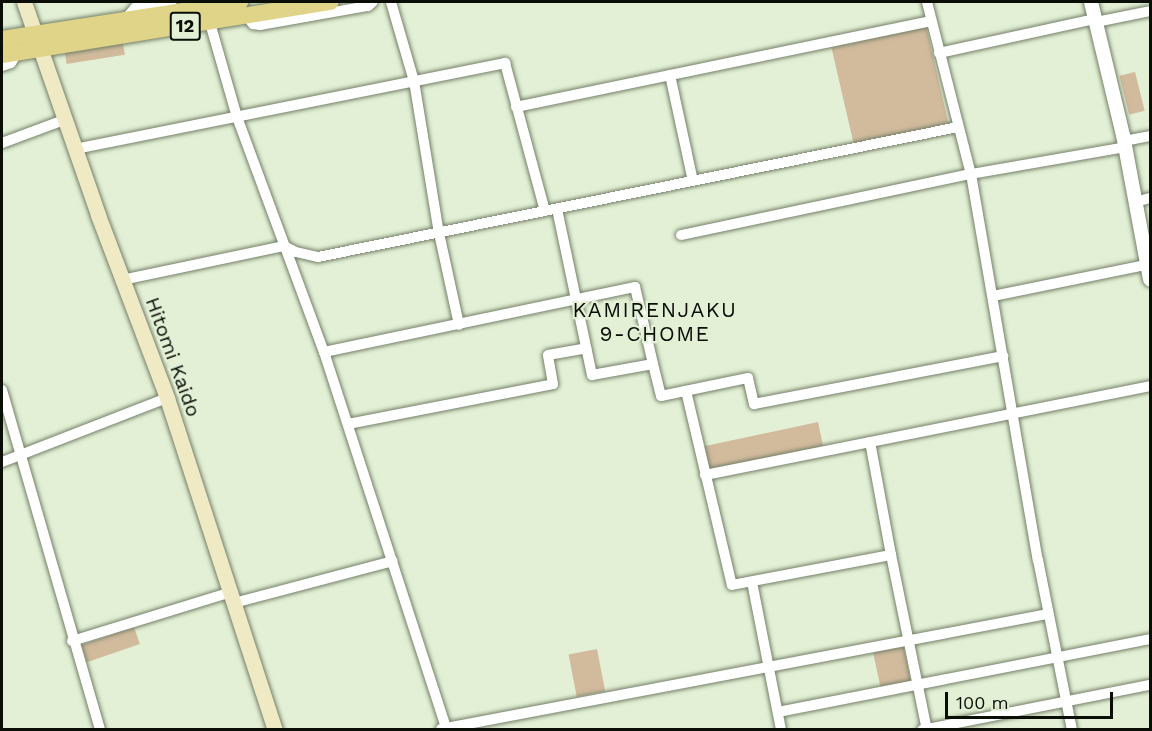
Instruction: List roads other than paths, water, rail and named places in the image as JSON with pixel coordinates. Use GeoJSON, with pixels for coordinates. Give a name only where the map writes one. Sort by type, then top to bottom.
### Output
{"type":"FeatureCollection","features":[{"type":"Feature","properties":{"kind":"main road","name":"Hitomi Kaido"},"geometry":{"type":"LineString","coordinates":[[24,2],[64,120],[167,398],[275,729]]}},
{"type":"Feature","properties":{"kind":"main road","name":"12"},"geometry":{"type":"LineString","coordinates":[[2,39],[37,42],[207,10],[331,2]]}},
{"type":"Feature","properties":{"kind":"main road","name":"12"},"geometry":{"type":"LineString","coordinates":[[9,54],[37,42],[178,5],[207,10]]}},
{"type":"Feature","properties":{"kind":"street"},"geometry":{"type":"LineString","coordinates":[[243,9],[253,24],[260,25],[368,6],[373,2]]}},
{"type":"Feature","properties":{"kind":"street"},"geometry":{"type":"LineString","coordinates":[[391,2],[414,81],[439,233],[459,325]]}},
{"type":"Feature","properties":{"kind":"street"},"geometry":{"type":"LineString","coordinates":[[927,2],[971,174],[1048,614],[1072,729]]}},
{"type":"Feature","properties":{"kind":"street"},"geometry":{"type":"LineString","coordinates":[[1091,2],[1124,144],[1149,264],[1150,279]]}},
{"type":"Feature","properties":{"kind":"street"},"geometry":{"type":"LineString","coordinates":[[207,10],[237,117],[324,352],[393,561],[445,729],[1048,614]]}},
{"type":"Feature","properties":{"kind":"street"},"geometry":{"type":"LineString","coordinates":[[939,53],[1095,20],[1150,11]]}},
{"type":"Feature","properties":{"kind":"street"},"geometry":{"type":"LineString","coordinates":[[516,107],[932,21]]}},
{"type":"Feature","properties":{"kind":"street"},"geometry":{"type":"LineString","coordinates":[[2,66],[10,63],[9,54]]}},
{"type":"Feature","properties":{"kind":"street"},"geometry":{"type":"LineString","coordinates":[[75,149],[155,131],[237,117],[505,63],[516,107],[551,210],[576,300],[592,375],[653,364]]}},
{"type":"Feature","properties":{"kind":"street"},"geometry":{"type":"LineString","coordinates":[[670,75],[693,182]]}},
{"type":"Feature","properties":{"kind":"street"},"geometry":{"type":"LineString","coordinates":[[2,143],[64,120]]}},
{"type":"Feature","properties":{"kind":"street"},"geometry":{"type":"LineString","coordinates":[[122,280],[284,246],[296,252],[318,257],[958,127]]}},
{"type":"Feature","properties":{"kind":"street"},"geometry":{"type":"LineString","coordinates":[[681,235],[1124,144],[1150,136]]}},
{"type":"Feature","properties":{"kind":"street"},"geometry":{"type":"LineString","coordinates":[[1135,202],[1150,198]]}},
{"type":"Feature","properties":{"kind":"street"},"geometry":{"type":"LineString","coordinates":[[292,269],[296,252]]}},
{"type":"Feature","properties":{"kind":"street"},"geometry":{"type":"LineString","coordinates":[[993,296],[1149,264]]}},
{"type":"Feature","properties":{"kind":"street"},"geometry":{"type":"LineString","coordinates":[[324,352],[635,287],[661,396],[748,378],[754,404],[1002,356]]}},
{"type":"Feature","properties":{"kind":"street"},"geometry":{"type":"LineString","coordinates":[[348,424],[553,384],[548,355],[586,348]]}},
{"type":"Feature","properties":{"kind":"street"},"geometry":{"type":"LineString","coordinates":[[705,475],[1150,386]]}},
{"type":"Feature","properties":{"kind":"street"},"geometry":{"type":"LineString","coordinates":[[2,390],[72,641],[100,729]]}},
{"type":"Feature","properties":{"kind":"street"},"geometry":{"type":"LineString","coordinates":[[686,391],[732,585],[891,555]]}},
{"type":"Feature","properties":{"kind":"street"},"geometry":{"type":"LineString","coordinates":[[2,462],[167,398]]}},
{"type":"Feature","properties":{"kind":"street"},"geometry":{"type":"LineString","coordinates":[[870,442],[925,729],[1150,686]]}},
{"type":"Feature","properties":{"kind":"street"},"geometry":{"type":"LineString","coordinates":[[72,641],[233,598],[393,561]]}},
{"type":"Feature","properties":{"kind":"street"},"geometry":{"type":"LineString","coordinates":[[752,582],[781,729]]}},
{"type":"Feature","properties":{"kind":"street"},"geometry":{"type":"LineString","coordinates":[[778,712],[1150,639]]}},
{"type":"Feature","properties":{"kind":"district","name":"KAMIRENJAKU 9-CHOME"},"geometry":{"type":"Point","coordinates":[655,322]}}]}
